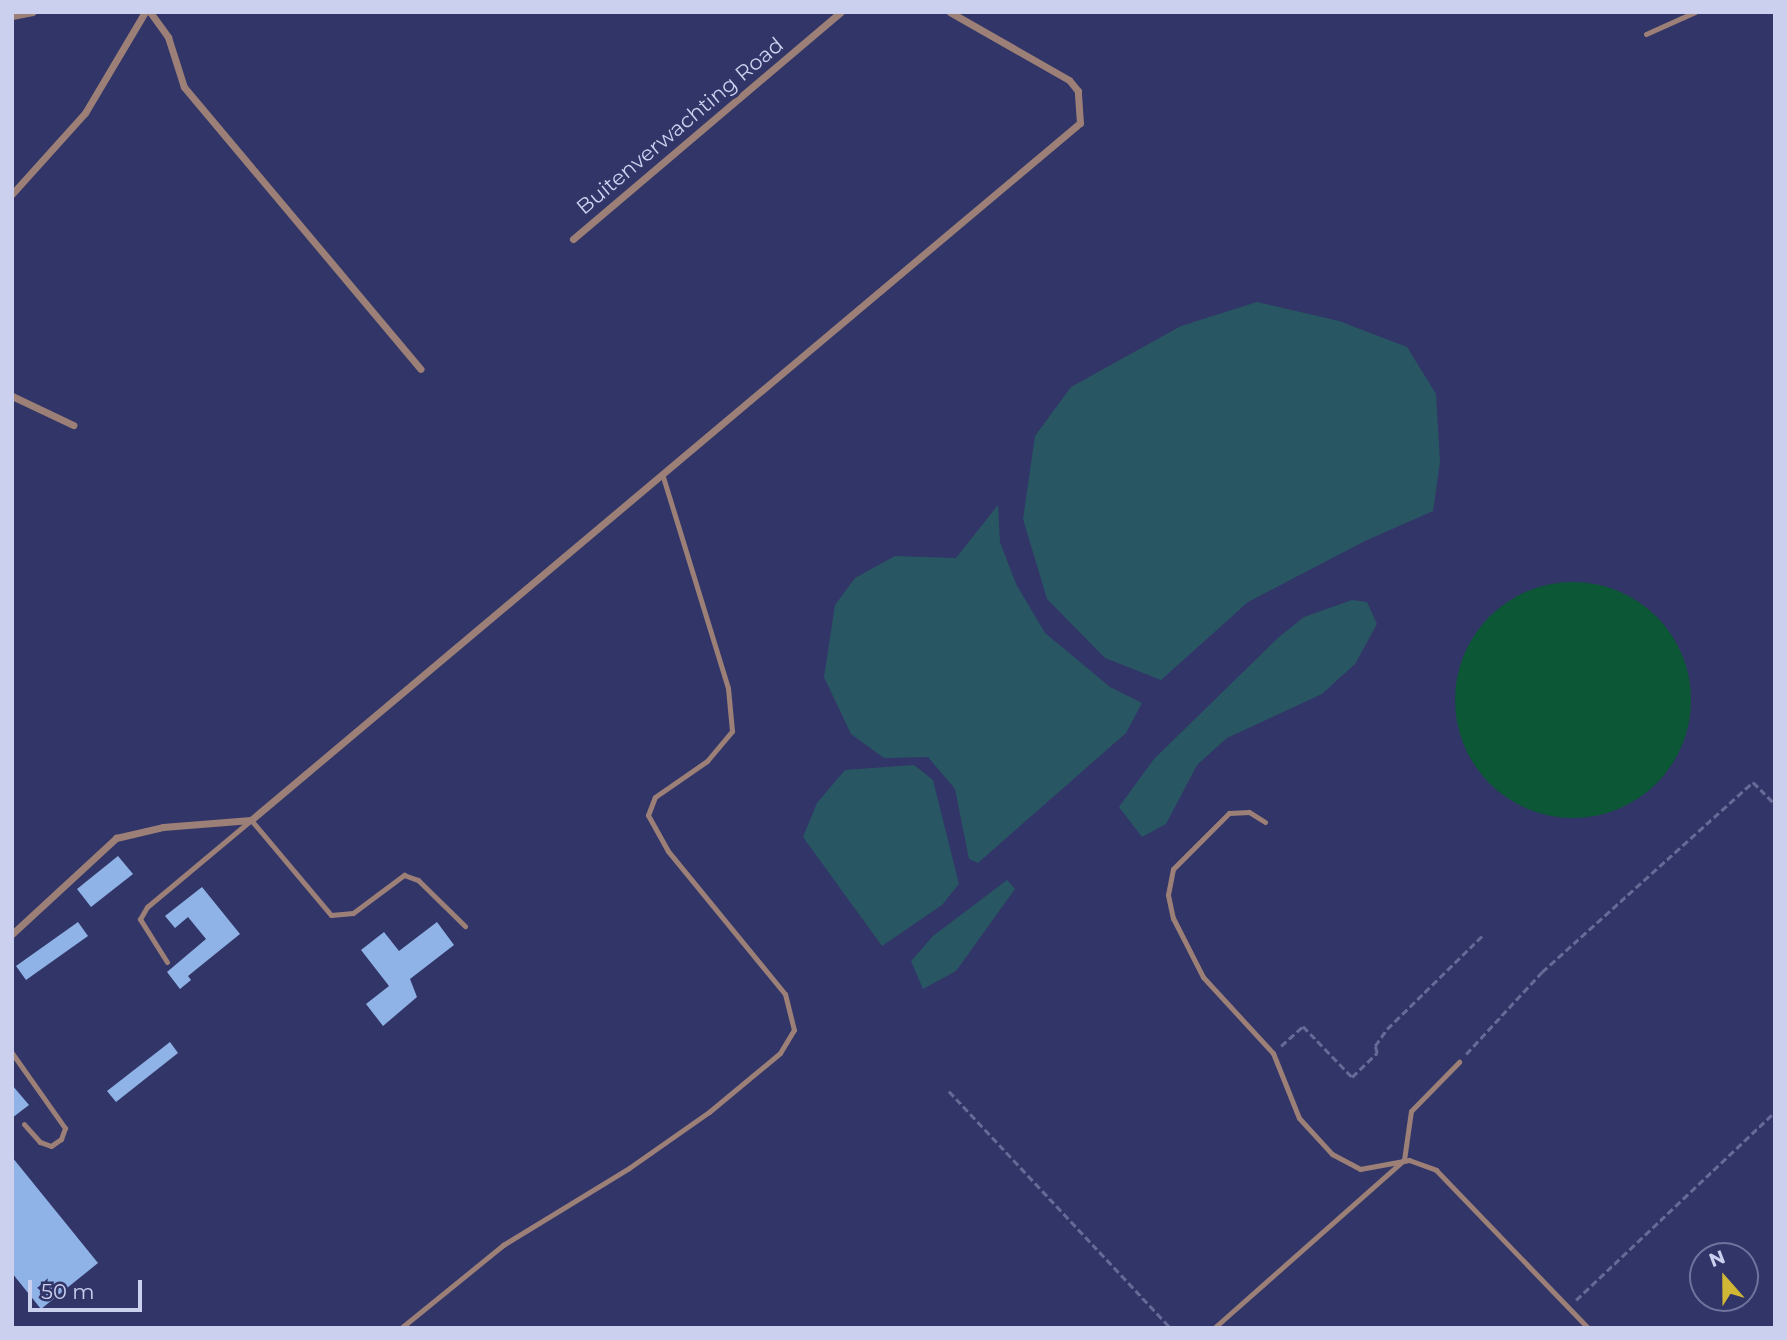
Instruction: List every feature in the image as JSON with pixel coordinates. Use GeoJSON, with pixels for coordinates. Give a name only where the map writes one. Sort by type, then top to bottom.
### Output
{"type":"FeatureCollection","features":[{"type":"Feature","properties":{"kind":"street"},"geometry":{"type":"LineString","coordinates":[[12,16],[33,12]]}},
{"type":"Feature","properties":{"kind":"street"},"geometry":{"type":"LineString","coordinates":[[12,194],[85,113],[148,12],[168,37],[184,87],[421,369]]}},
{"type":"Feature","properties":{"kind":"street","name":"Buitenverwachting Road"},"geometry":{"type":"LineString","coordinates":[[573,239],[841,12]]}},
{"type":"Feature","properties":{"kind":"street"},"geometry":{"type":"LineString","coordinates":[[12,934],[116,838],[163,827],[251,820],[1080,123],[1080,100],[1074,85],[1062,75],[950,12]]}},
{"type":"Feature","properties":{"kind":"street"},"geometry":{"type":"LineString","coordinates":[[12,396],[73,425]]}},
{"type":"Feature","properties":{"kind":"lane"},"geometry":{"type":"LineString","coordinates":[[1646,34],[1695,12]]}},
{"type":"Feature","properties":{"kind":"lane"},"geometry":{"type":"LineString","coordinates":[[401,1328],[503,1245],[629,1168],[709,1112],[780,1053],[794,1030],[791,1006],[775,979],[668,851],[648,816],[654,797],[708,761],[732,731],[728,688],[662,474]]}},
{"type":"Feature","properties":{"kind":"lane"},"geometry":{"type":"LineString","coordinates":[[1265,822],[1249,812],[1235,811],[1224,817],[1173,869],[1168,895],[1174,918],[1203,977],[1273,1054],[1299,1118],[1332,1154],[1360,1169],[1404,1160],[1425,1164],[1445,1178],[1588,1328]]}},
{"type":"Feature","properties":{"kind":"lane"},"geometry":{"type":"LineString","coordinates":[[167,962],[142,929],[143,913],[251,820],[331,915],[353,913],[404,875],[424,885],[465,926]]}},
{"type":"Feature","properties":{"kind":"lane"},"geometry":{"type":"LineString","coordinates":[[12,1053],[65,1128],[61,1139],[51,1146],[40,1142],[24,1124]]}},
{"type":"Feature","properties":{"kind":"lane"},"geometry":{"type":"LineString","coordinates":[[1214,1328],[1404,1160],[1411,1111],[1459,1062]]}},
{"type":"Feature","properties":{"kind":"path"},"geometry":{"type":"LineString","coordinates":[[1459,1062],[1542,972],[1754,782],[1775,804]]}},
{"type":"Feature","properties":{"kind":"path"},"geometry":{"type":"LineString","coordinates":[[1273,1054],[1303,1026],[1352,1077],[1377,1053],[1375,1046],[1387,1029],[1484,934]]}},
{"type":"Feature","properties":{"kind":"path"},"geometry":{"type":"LineString","coordinates":[[949,1091],[1171,1328]]}},
{"type":"Feature","properties":{"kind":"path"},"geometry":{"type":"LineString","coordinates":[[1569,1307],[1775,1112]]}},
{"type":"Feature","properties":{"kind":"green space"},"geometry":{"type":"Polygon","coordinates":[[[1561,582],[1585,582],[1629,596],[1657,616],[1682,655],[1689,677],[1689,723],[1682,745],[1657,784],[1629,804],[1607,813],[1585,818],[1561,818],[1517,804],[1489,784],[1469,756],[1460,734],[1455,712],[1455,688],[1469,644],[1489,616],[1517,596],[1539,587],[1561,582]]]}},
{"type":"Feature","properties":{"kind":"water"},"geometry":{"type":"Polygon","coordinates":[[[1257,302],[1339,321],[1407,347],[1436,394],[1440,462],[1433,511],[1365,541],[1248,602],[1161,680],[1105,658],[1047,599],[1023,519],[1035,436],[1071,387],[1181,326],[1257,302]]]}},
{"type":"Feature","properties":{"kind":"water"},"geometry":{"type":"Polygon","coordinates":[[[998,505],[1000,542],[1016,584],[1045,633],[1110,687],[1142,703],[1126,733],[978,863],[969,859],[955,789],[928,757],[884,758],[851,734],[824,677],[835,605],[855,578],[895,556],[956,558],[998,505]]]}},
{"type":"Feature","properties":{"kind":"water"},"geometry":{"type":"Polygon","coordinates":[[[1352,600],[1367,602],[1377,624],[1355,664],[1322,694],[1227,738],[1197,765],[1166,824],[1142,837],[1119,807],[1154,759],[1279,637],[1304,617],[1352,600]]]}},
{"type":"Feature","properties":{"kind":"water"},"geometry":{"type":"Polygon","coordinates":[[[914,765],[933,780],[959,884],[942,905],[882,946],[803,837],[817,803],[845,770],[914,765]]]}},
{"type":"Feature","properties":{"kind":"water"},"geometry":{"type":"Polygon","coordinates":[[[1007,880],[1015,889],[956,971],[923,989],[911,961],[933,936],[1007,880]]]}},
{"type":"Feature","properties":{"kind":"building"},"geometry":{"type":"Polygon","coordinates":[[[118,856],[133,874],[91,907],[77,889],[118,856]]]}},
{"type":"Feature","properties":{"kind":"building"},"geometry":{"type":"Polygon","coordinates":[[[202,887],[240,934],[188,976],[191,980],[180,989],[167,972],[206,939],[188,917],[175,928],[165,916],[202,887]]]}},
{"type":"Feature","properties":{"kind":"building"},"geometry":{"type":"Polygon","coordinates":[[[78,922],[88,936],[26,980],[16,966],[78,922]]]}},
{"type":"Feature","properties":{"kind":"building"},"geometry":{"type":"Polygon","coordinates":[[[437,922],[454,945],[410,979],[417,997],[383,1026],[366,1004],[389,986],[361,950],[384,932],[399,951],[437,922]]]}},
{"type":"Feature","properties":{"kind":"building"},"geometry":{"type":"Polygon","coordinates":[[[170,1042],[178,1053],[116,1102],[107,1091],[170,1042]]]}},
{"type":"Feature","properties":{"kind":"building"},"geometry":{"type":"Polygon","coordinates":[[[12,1085],[29,1105],[12,1118],[12,1085]]]}},
{"type":"Feature","properties":{"kind":"building"},"geometry":{"type":"Polygon","coordinates":[[[12,1157],[98,1263],[41,1309],[12,1273],[12,1157]]]}}]}
